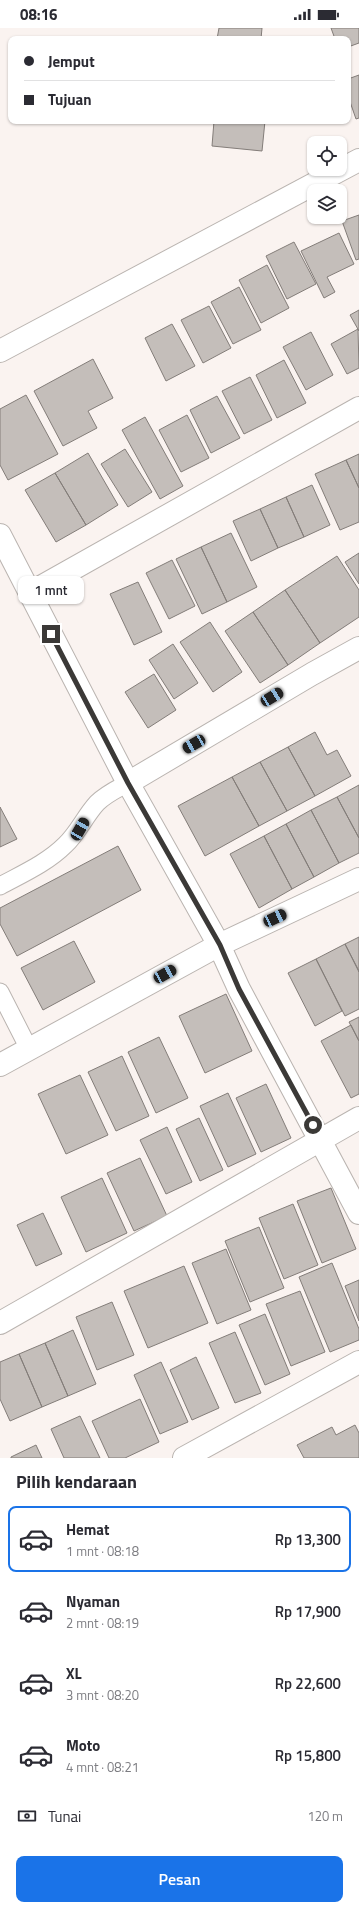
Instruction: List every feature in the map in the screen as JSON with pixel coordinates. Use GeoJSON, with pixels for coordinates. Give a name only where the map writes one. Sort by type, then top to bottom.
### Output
{"type":"FeatureCollection","features":[{"type":"Feature","properties":{"kind":"street"},"geometry":{"type":"LineString","coordinates":[[0,351],[359,160]]}},
{"type":"Feature","properties":{"kind":"street"},"geometry":{"type":"LineString","coordinates":[[30,593],[359,408]]}},
{"type":"Feature","properties":{"kind":"street"},"geometry":{"type":"LineString","coordinates":[[0,535],[6,560],[30,593],[128,783],[220,945],[239,989],[359,1213]]}},
{"type":"Feature","properties":{"kind":"street"},"geometry":{"type":"LineString","coordinates":[[128,783],[312,674],[359,648]]}},
{"type":"Feature","properties":{"kind":"street"},"geometry":{"type":"LineString","coordinates":[[0,1065],[220,945],[359,879]]}},
{"type":"Feature","properties":{"kind":"street"},"geometry":{"type":"LineString","coordinates":[[0,1323],[359,1118]]}},
{"type":"Feature","properties":{"kind":"street"},"geometry":{"type":"LineString","coordinates":[[184,1458],[359,1362]]}},
{"type":"Feature","properties":{"kind":"lane"},"geometry":{"type":"LineString","coordinates":[[0,886],[44,862],[65,846],[80,829],[97,803],[108,794],[128,783]]}},
{"type":"Feature","properties":{"kind":"lane"},"geometry":{"type":"LineString","coordinates":[[0,992],[29,1049]]}},
{"type":"Feature","properties":{"kind":"building"},"geometry":{"type":"Polygon","coordinates":[[[219,28],[262,28],[261,36],[218,36],[219,28]]]}},
{"type":"Feature","properties":{"kind":"building"},"geometry":{"type":"Polygon","coordinates":[[[331,28],[359,28],[359,43],[351,46],[351,36],[334,36],[331,28]]]}},
{"type":"Feature","properties":{"kind":"building"},"geometry":{"type":"Polygon","coordinates":[[[359,75],[359,118],[356,119],[351,105],[351,78],[359,75]]]}},
{"type":"Feature","properties":{"kind":"building"},"geometry":{"type":"Polygon","coordinates":[[[214,124],[265,124],[262,151],[212,146],[214,124]]]}},
{"type":"Feature","properties":{"kind":"building"},"geometry":{"type":"Polygon","coordinates":[[[359,215],[359,259],[356,260],[343,224],[347,224],[347,219],[359,215]]]}},
{"type":"Feature","properties":{"kind":"building"},"geometry":{"type":"Polygon","coordinates":[[[339,233],[354,264],[327,277],[335,292],[324,298],[301,251],[339,233]]]}},
{"type":"Feature","properties":{"kind":"building"},"geometry":{"type":"Polygon","coordinates":[[[294,242],[316,284],[287,299],[266,256],[294,242]]]}},
{"type":"Feature","properties":{"kind":"building"},"geometry":{"type":"Polygon","coordinates":[[[267,265],[289,308],[261,323],[239,280],[267,265]]]}},
{"type":"Feature","properties":{"kind":"building"},"geometry":{"type":"Polygon","coordinates":[[[239,287],[261,330],[233,344],[211,302],[239,287]]]}},
{"type":"Feature","properties":{"kind":"building"},"geometry":{"type":"Polygon","coordinates":[[[209,306],[231,348],[203,363],[181,320],[209,306]]]}},
{"type":"Feature","properties":{"kind":"building"},"geometry":{"type":"Polygon","coordinates":[[[359,310],[359,331],[350,315],[359,310]]]}},
{"type":"Feature","properties":{"kind":"building"},"geometry":{"type":"Polygon","coordinates":[[[172,324],[195,366],[166,381],[145,338],[172,324]]]}},
{"type":"Feature","properties":{"kind":"building"},"geometry":{"type":"Polygon","coordinates":[[[358,329],[359,368],[347,374],[331,344],[358,329]]]}},
{"type":"Feature","properties":{"kind":"building"},"geometry":{"type":"Polygon","coordinates":[[[311,332],[333,375],[306,390],[283,347],[311,332]]]}},
{"type":"Feature","properties":{"kind":"building"},"geometry":{"type":"Polygon","coordinates":[[[93,359],[113,398],[88,411],[97,428],[63,446],[34,391],[93,359]]]}},
{"type":"Feature","properties":{"kind":"building"},"geometry":{"type":"Polygon","coordinates":[[[284,360],[306,403],[277,418],[256,375],[284,360]]]}},
{"type":"Feature","properties":{"kind":"building"},"geometry":{"type":"Polygon","coordinates":[[[250,377],[272,420],[244,434],[222,391],[250,377]]]}},
{"type":"Feature","properties":{"kind":"building"},"geometry":{"type":"Polygon","coordinates":[[[26,395],[58,454],[8,480],[0,465],[0,409],[26,395]]]}},
{"type":"Feature","properties":{"kind":"building"},"geometry":{"type":"Polygon","coordinates":[[[217,396],[240,438],[211,453],[190,410],[217,396]]]}},
{"type":"Feature","properties":{"kind":"building"},"geometry":{"type":"Polygon","coordinates":[[[187,415],[209,458],[181,472],[159,430],[187,415]]]}},
{"type":"Feature","properties":{"kind":"building"},"geometry":{"type":"Polygon","coordinates":[[[145,417],[183,486],[160,499],[122,430],[145,417]]]}},
{"type":"Feature","properties":{"kind":"building"},"geometry":{"type":"Polygon","coordinates":[[[125,449],[152,492],[128,507],[101,464],[125,449]]]}},
{"type":"Feature","properties":{"kind":"building"},"geometry":{"type":"Polygon","coordinates":[[[88,453],[118,505],[86,525],[55,473],[88,453]]]}},
{"type":"Feature","properties":{"kind":"building"},"geometry":{"type":"Polygon","coordinates":[[[359,454],[359,488],[346,460],[359,454]]]}},
{"type":"Feature","properties":{"kind":"building"},"geometry":{"type":"Polygon","coordinates":[[[346,460],[359,488],[359,522],[340,530],[315,474],[346,460]]]}},
{"type":"Feature","properties":{"kind":"building"},"geometry":{"type":"Polygon","coordinates":[[[55,473],[86,525],[56,542],[25,490],[55,473]]]}},
{"type":"Feature","properties":{"kind":"building"},"geometry":{"type":"Polygon","coordinates":[[[312,485],[330,525],[304,537],[286,497],[312,485]]]}},
{"type":"Feature","properties":{"kind":"building"},"geometry":{"type":"Polygon","coordinates":[[[286,497],[304,537],[278,548],[260,509],[286,497]]]}},
{"type":"Feature","properties":{"kind":"building"},"geometry":{"type":"Polygon","coordinates":[[[260,509],[278,548],[251,561],[233,521],[260,509]]]}},
{"type":"Feature","properties":{"kind":"building"},"geometry":{"type":"Polygon","coordinates":[[[231,533],[257,587],[227,602],[201,547],[231,533]]]}},
{"type":"Feature","properties":{"kind":"building"},"geometry":{"type":"Polygon","coordinates":[[[201,547],[227,602],[202,614],[176,559],[201,547]]]}},
{"type":"Feature","properties":{"kind":"building"},"geometry":{"type":"Polygon","coordinates":[[[359,553],[359,584],[345,562],[359,553]]]}},
{"type":"Feature","properties":{"kind":"building"},"geometry":{"type":"Polygon","coordinates":[[[337,556],[359,590],[359,617],[320,643],[285,590],[337,556]]]}},
{"type":"Feature","properties":{"kind":"building"},"geometry":{"type":"Polygon","coordinates":[[[172,560],[195,606],[169,619],[146,573],[172,560]]]}},
{"type":"Feature","properties":{"kind":"building"},"geometry":{"type":"Polygon","coordinates":[[[138,582],[162,632],[134,645],[110,594],[138,582]]]}},
{"type":"Feature","properties":{"kind":"building"},"geometry":{"type":"Polygon","coordinates":[[[285,590],[320,643],[288,665],[253,612],[285,590]]]}},
{"type":"Feature","properties":{"kind":"building"},"geometry":{"type":"Polygon","coordinates":[[[253,612],[288,665],[260,683],[225,631],[253,612]]]}},
{"type":"Feature","properties":{"kind":"building"},"geometry":{"type":"Polygon","coordinates":[[[210,622],[242,672],[213,692],[180,642],[210,622]]]}},
{"type":"Feature","properties":{"kind":"building"},"geometry":{"type":"Polygon","coordinates":[[[173,644],[198,683],[174,699],[149,660],[173,644]]]}},
{"type":"Feature","properties":{"kind":"building"},"geometry":{"type":"Polygon","coordinates":[[[154,674],[176,710],[148,728],[125,692],[154,674]]]}},
{"type":"Feature","properties":{"kind":"building"},"geometry":{"type":"Polygon","coordinates":[[[315,732],[327,755],[337,750],[351,776],[315,796],[288,747],[315,732]]]}},
{"type":"Feature","properties":{"kind":"building"},"geometry":{"type":"Polygon","coordinates":[[[288,747],[315,796],[287,811],[260,762],[288,747]]]}},
{"type":"Feature","properties":{"kind":"building"},"geometry":{"type":"Polygon","coordinates":[[[260,762],[287,811],[259,826],[232,777],[260,762]]]}},
{"type":"Feature","properties":{"kind":"building"},"geometry":{"type":"Polygon","coordinates":[[[232,777],[259,826],[205,856],[178,806],[232,777]]]}},
{"type":"Feature","properties":{"kind":"building"},"geometry":{"type":"Polygon","coordinates":[[[359,785],[359,838],[337,797],[359,785]]]}},
{"type":"Feature","properties":{"kind":"building"},"geometry":{"type":"Polygon","coordinates":[[[337,797],[359,838],[359,853],[339,863],[311,810],[337,797]]]}},
{"type":"Feature","properties":{"kind":"building"},"geometry":{"type":"Polygon","coordinates":[[[0,807],[17,839],[0,847],[0,807]]]}},
{"type":"Feature","properties":{"kind":"building"},"geometry":{"type":"Polygon","coordinates":[[[311,810],[339,863],[314,877],[286,824],[311,810]]]}},
{"type":"Feature","properties":{"kind":"building"},"geometry":{"type":"Polygon","coordinates":[[[286,824],[314,877],[292,889],[264,836],[286,824]]]}},
{"type":"Feature","properties":{"kind":"building"},"geometry":{"type":"Polygon","coordinates":[[[264,836],[292,889],[259,908],[230,854],[264,836]]]}},
{"type":"Feature","properties":{"kind":"building"},"geometry":{"type":"Polygon","coordinates":[[[118,846],[141,890],[17,956],[0,924],[0,908],[118,846]]]}},
{"type":"Feature","properties":{"kind":"building"},"geometry":{"type":"Polygon","coordinates":[[[359,937],[359,972],[345,944],[359,937]]]}},
{"type":"Feature","properties":{"kind":"building"},"geometry":{"type":"Polygon","coordinates":[[[74,941],[95,982],[43,1010],[21,968],[74,941]]]}},
{"type":"Feature","properties":{"kind":"building"},"geometry":{"type":"Polygon","coordinates":[[[345,944],[359,971],[359,1009],[345,1016],[316,959],[345,944]]]}},
{"type":"Feature","properties":{"kind":"building"},"geometry":{"type":"Polygon","coordinates":[[[316,959],[342,1011],[315,1026],[288,973],[316,959]]]}},
{"type":"Feature","properties":{"kind":"building"},"geometry":{"type":"Polygon","coordinates":[[[226,994],[252,1051],[205,1073],[179,1016],[226,994]]]}},
{"type":"Feature","properties":{"kind":"building"},"geometry":{"type":"Polygon","coordinates":[[[359,1017],[359,1041],[349,1022],[359,1017]]]}},
{"type":"Feature","properties":{"kind":"building"},"geometry":{"type":"Polygon","coordinates":[[[351,1025],[359,1041],[359,1094],[351,1098],[321,1041],[351,1025]]]}},
{"type":"Feature","properties":{"kind":"building"},"geometry":{"type":"Polygon","coordinates":[[[159,1037],[188,1098],[156,1113],[128,1052],[159,1037]]]}},
{"type":"Feature","properties":{"kind":"building"},"geometry":{"type":"Polygon","coordinates":[[[122,1056],[149,1116],[116,1131],[88,1072],[122,1056]]]}},
{"type":"Feature","properties":{"kind":"building"},"geometry":{"type":"Polygon","coordinates":[[[80,1075],[108,1135],[66,1154],[38,1094],[80,1075]]]}},
{"type":"Feature","properties":{"kind":"building"},"geometry":{"type":"Polygon","coordinates":[[[266,1084],[291,1138],[261,1152],[236,1098],[266,1084]]]}},
{"type":"Feature","properties":{"kind":"building"},"geometry":{"type":"Polygon","coordinates":[[[228,1093],[256,1154],[228,1167],[200,1106],[228,1093]]]}},
{"type":"Feature","properties":{"kind":"building"},"geometry":{"type":"Polygon","coordinates":[[[199,1118],[223,1170],[200,1181],[176,1129],[199,1118]]]}},
{"type":"Feature","properties":{"kind":"building"},"geometry":{"type":"Polygon","coordinates":[[[167,1127],[192,1182],[166,1194],[140,1140],[167,1127]]]}},
{"type":"Feature","properties":{"kind":"building"},"geometry":{"type":"Polygon","coordinates":[[[140,1158],[167,1216],[134,1231],[107,1173],[140,1158]]]}},
{"type":"Feature","properties":{"kind":"building"},"geometry":{"type":"Polygon","coordinates":[[[102,1178],[127,1233],[86,1252],[61,1197],[102,1178]]]}},
{"type":"Feature","properties":{"kind":"building"},"geometry":{"type":"Polygon","coordinates":[[[331,1188],[356,1249],[322,1263],[297,1201],[331,1188]]]}},
{"type":"Feature","properties":{"kind":"building"},"geometry":{"type":"Polygon","coordinates":[[[293,1204],[318,1265],[284,1279],[259,1218],[293,1204]]]}},
{"type":"Feature","properties":{"kind":"building"},"geometry":{"type":"Polygon","coordinates":[[[43,1213],[62,1254],[36,1266],[17,1225],[43,1213]]]}},
{"type":"Feature","properties":{"kind":"building"},"geometry":{"type":"Polygon","coordinates":[[[259,1227],[284,1288],[250,1302],[225,1241],[259,1227]]]}},
{"type":"Feature","properties":{"kind":"building"},"geometry":{"type":"Polygon","coordinates":[[[226,1249],[251,1310],[217,1324],[192,1263],[226,1249]]]}},
{"type":"Feature","properties":{"kind":"building"},"geometry":{"type":"Polygon","coordinates":[[[332,1263],[359,1329],[359,1340],[330,1352],[299,1277],[332,1263]]]}},
{"type":"Feature","properties":{"kind":"building"},"geometry":{"type":"Polygon","coordinates":[[[184,1266],[208,1323],[148,1348],[124,1291],[184,1266]]]}},
{"type":"Feature","properties":{"kind":"building"},"geometry":{"type":"Polygon","coordinates":[[[359,1280],[359,1321],[345,1286],[359,1280]]]}},
{"type":"Feature","properties":{"kind":"building"},"geometry":{"type":"Polygon","coordinates":[[[300,1291],[325,1352],[291,1366],[266,1304],[300,1291]]]}},
{"type":"Feature","properties":{"kind":"building"},"geometry":{"type":"Polygon","coordinates":[[[112,1302],[134,1355],[97,1370],[76,1317],[112,1302]]]}},
{"type":"Feature","properties":{"kind":"building"},"geometry":{"type":"Polygon","coordinates":[[[265,1314],[290,1374],[265,1385],[239,1325],[265,1314]]]}},
{"type":"Feature","properties":{"kind":"building"},"geometry":{"type":"Polygon","coordinates":[[[73,1330],[96,1384],[68,1396],[45,1343],[73,1330]]]}},
{"type":"Feature","properties":{"kind":"building"},"geometry":{"type":"Polygon","coordinates":[[[235,1332],[261,1393],[235,1403],[209,1343],[235,1332]]]}},
{"type":"Feature","properties":{"kind":"building"},"geometry":{"type":"Polygon","coordinates":[[[45,1343],[68,1396],[42,1407],[19,1354],[45,1343]]]}},
{"type":"Feature","properties":{"kind":"building"},"geometry":{"type":"Polygon","coordinates":[[[19,1354],[42,1407],[10,1421],[0,1399],[0,1362],[19,1354]]]}},
{"type":"Feature","properties":{"kind":"building"},"geometry":{"type":"Polygon","coordinates":[[[196,1357],[219,1408],[192,1420],[170,1370],[196,1357]]]}},
{"type":"Feature","properties":{"kind":"building"},"geometry":{"type":"Polygon","coordinates":[[[161,1362],[188,1422],[160,1434],[134,1375],[161,1362]]]}},
{"type":"Feature","properties":{"kind":"building"},"geometry":{"type":"Polygon","coordinates":[[[140,1399],[159,1442],[125,1458],[109,1458],[92,1421],[140,1399]]]}},
{"type":"Feature","properties":{"kind":"building"},"geometry":{"type":"Polygon","coordinates":[[[80,1416],[100,1458],[64,1458],[51,1429],[80,1416]]]}},
{"type":"Feature","properties":{"kind":"building"},"geometry":{"type":"Polygon","coordinates":[[[355,1425],[359,1433],[359,1458],[304,1458],[297,1445],[332,1427],[336,1435],[355,1425]]]}},
{"type":"Feature","properties":{"kind":"building"},"geometry":{"type":"Polygon","coordinates":[[[36,1445],[42,1458],[11,1458],[11,1457],[36,1445]]]}},
{"type":"Feature","properties":{"kind":"route"},"geometry":{"type":"LineString","coordinates":[[51,634],[128,783],[220,945],[239,989],[313,1125]]}}]}
